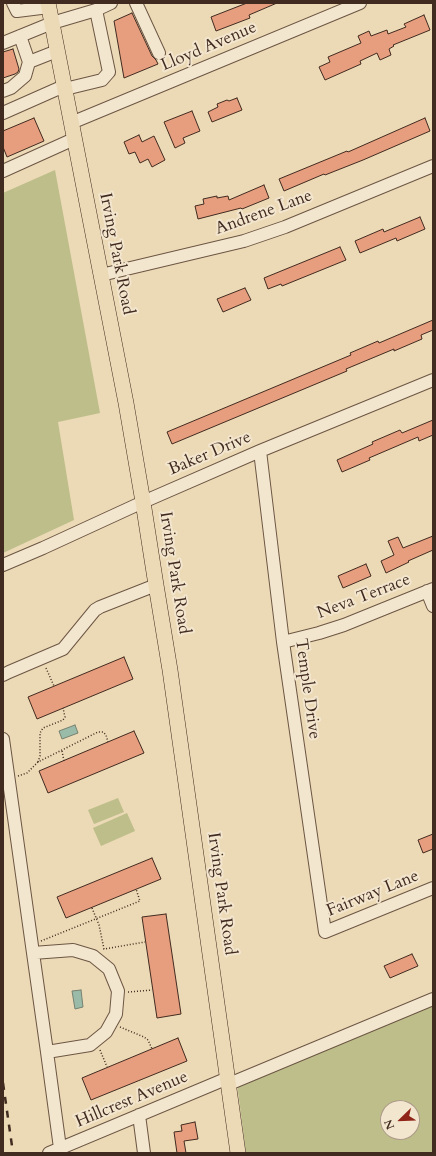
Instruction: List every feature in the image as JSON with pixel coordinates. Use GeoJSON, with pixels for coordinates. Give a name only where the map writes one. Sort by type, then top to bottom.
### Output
{"type":"FeatureCollection","features":[{"type":"Feature","properties":{"kind":"main road","name":"Irving Park Road"},"geometry":{"type":"LineString","coordinates":[[49,5],[143,502],[170,670],[238,1153]]}},
{"type":"Feature","properties":{"kind":"street"},"geometry":{"type":"LineString","coordinates":[[13,3],[17,11],[49,5]]}},
{"type":"Feature","properties":{"kind":"street"},"geometry":{"type":"LineString","coordinates":[[3,43],[52,23],[96,10],[111,3]]}},
{"type":"Feature","properties":{"kind":"street"},"geometry":{"type":"LineString","coordinates":[[136,3],[159,53]]}},
{"type":"Feature","properties":{"kind":"street","name":"Lloyd Avenue"},"geometry":{"type":"LineString","coordinates":[[71,122],[360,3]]}},
{"type":"Feature","properties":{"kind":"street"},"geometry":{"type":"LineString","coordinates":[[3,113],[64,88],[102,80],[109,72],[96,10]]}},
{"type":"Feature","properties":{"kind":"street"},"geometry":{"type":"LineString","coordinates":[[3,91],[11,88],[25,76],[29,62],[20,36]]}},
{"type":"Feature","properties":{"kind":"street"},"geometry":{"type":"LineString","coordinates":[[29,62],[57,51]]}},
{"type":"Feature","properties":{"kind":"street"},"geometry":{"type":"LineString","coordinates":[[3,171],[74,139]]}},
{"type":"Feature","properties":{"kind":"street","name":"Andrene Lane"},"geometry":{"type":"LineString","coordinates":[[101,275],[244,241],[284,227],[433,166]]}},
{"type":"Feature","properties":{"kind":"street","name":"Baker Drive"},"geometry":{"type":"LineString","coordinates":[[3,565],[260,451],[433,380]]}},
{"type":"Feature","properties":{"kind":"street","name":"Temple Drive"},"geometry":{"type":"LineString","coordinates":[[260,451],[283,642],[326,932]]}},
{"type":"Feature","properties":{"kind":"street"},"geometry":{"type":"LineString","coordinates":[[3,675],[63,649],[95,610],[156,585]]}},
{"type":"Feature","properties":{"kind":"street"},"geometry":{"type":"LineString","coordinates":[[430,590],[433,606]]}},
{"type":"Feature","properties":{"kind":"street","name":"Neva Terrace"},"geometry":{"type":"LineString","coordinates":[[283,642],[344,625],[430,590]]}},
{"type":"Feature","properties":{"kind":"street"},"geometry":{"type":"LineString","coordinates":[[3,739],[47,1052],[55,1151]]}},
{"type":"Feature","properties":{"kind":"street","name":"Fairway Lane"},"geometry":{"type":"LineString","coordinates":[[326,932],[433,888]]}},
{"type":"Feature","properties":{"kind":"street"},"geometry":{"type":"LineString","coordinates":[[32,948],[73,950],[93,956],[109,969],[118,993],[116,1014],[106,1032],[94,1042],[90,1045],[47,1052]]}},
{"type":"Feature","properties":{"kind":"street","name":"Hillcrest Avenue"},"geometry":{"type":"LineString","coordinates":[[55,1151],[139,1115],[433,999]]}},
{"type":"Feature","properties":{"kind":"street"},"geometry":{"type":"LineString","coordinates":[[139,1115],[144,1153]]}},
{"type":"Feature","properties":{"kind":"path"},"geometry":{"type":"LineString","coordinates":[[42,658],[54,686]]}},
{"type":"Feature","properties":{"kind":"path"},"geometry":{"type":"LineString","coordinates":[[38,762],[40,756],[40,733],[43,728],[63,720],[65,717],[63,708]]}},
{"type":"Feature","properties":{"kind":"path"},"geometry":{"type":"LineString","coordinates":[[8,778],[22,776],[38,762],[98,732],[103,732],[106,735],[108,742]]}},
{"type":"Feature","properties":{"kind":"path"},"geometry":{"type":"LineString","coordinates":[[62,751],[64,761]]}},
{"type":"Feature","properties":{"kind":"path"},"geometry":{"type":"LineString","coordinates":[[32,948],[44,941],[140,901],[136,889]]}},
{"type":"Feature","properties":{"kind":"path"},"geometry":{"type":"LineString","coordinates":[[92,908],[99,925],[104,949],[145,942]]}},
{"type":"Feature","properties":{"kind":"path"},"geometry":{"type":"LineString","coordinates":[[118,993],[152,990]]}},
{"type":"Feature","properties":{"kind":"path"},"geometry":{"type":"LineString","coordinates":[[111,1023],[144,1036],[148,1040],[152,1049]]}},
{"type":"Feature","properties":{"kind":"path"},"geometry":{"type":"LineString","coordinates":[[94,1042],[102,1053],[107,1067]]}},
{"type":"Feature","properties":{"kind":"green space"},"geometry":{"type":"Polygon","coordinates":[[[55,170],[100,413],[58,422],[74,520],[3,553],[3,193],[55,170]]]}},
{"type":"Feature","properties":{"kind":"green space"},"geometry":{"type":"Polygon","coordinates":[[[118,798],[124,812],[94,824],[88,810],[118,798]]]}},
{"type":"Feature","properties":{"kind":"green space"},"geometry":{"type":"Polygon","coordinates":[[[127,813],[135,831],[101,846],[93,828],[127,813]]]}},
{"type":"Feature","properties":{"kind":"green space"},"geometry":{"type":"Polygon","coordinates":[[[433,992],[433,1153],[246,1153],[236,1076],[433,992]]]}},
{"type":"Feature","properties":{"kind":"shaded area"},"geometry":{"type":"Polygon","coordinates":[[[75,725],[78,733],[62,739],[59,731],[75,725]]]}},
{"type":"Feature","properties":{"kind":"shaded area"},"geometry":{"type":"Polygon","coordinates":[[[81,990],[83,1007],[75,1009],[72,991],[81,990]]]}},
{"type":"Feature","properties":{"kind":"building"},"geometry":{"type":"Polygon","coordinates":[[[247,3],[277,3],[249,15],[250,18],[216,31],[211,17],[247,3]]]}},
{"type":"Feature","properties":{"kind":"building"},"geometry":{"type":"Polygon","coordinates":[[[132,13],[152,56],[158,64],[124,78],[114,21],[132,13]]]}},
{"type":"Feature","properties":{"kind":"building"},"geometry":{"type":"Polygon","coordinates":[[[424,15],[430,30],[393,45],[394,46],[389,49],[391,55],[380,60],[377,53],[360,61],[361,64],[325,80],[319,67],[330,62],[328,57],[361,43],[358,36],[369,31],[371,36],[387,30],[388,34],[406,27],[404,24],[424,15]]]}},
{"type":"Feature","properties":{"kind":"building"},"geometry":{"type":"Polygon","coordinates":[[[13,49],[19,69],[18,72],[3,78],[3,52],[13,49]]]}},
{"type":"Feature","properties":{"kind":"building"},"geometry":{"type":"Polygon","coordinates":[[[237,98],[242,110],[212,122],[208,112],[218,107],[217,104],[237,98]]]}},
{"type":"Feature","properties":{"kind":"building"},"geometry":{"type":"Polygon","coordinates":[[[192,111],[200,131],[183,138],[185,143],[175,148],[164,122],[192,111]]]}},
{"type":"Feature","properties":{"kind":"building"},"geometry":{"type":"Polygon","coordinates":[[[34,118],[44,141],[7,157],[3,147],[3,131],[34,118]]]}},
{"type":"Feature","properties":{"kind":"building"},"geometry":{"type":"Polygon","coordinates":[[[425,118],[430,131],[363,160],[325,175],[324,174],[284,191],[279,179],[347,151],[348,152],[425,118]]]}},
{"type":"Feature","properties":{"kind":"building"},"geometry":{"type":"Polygon","coordinates":[[[139,135],[142,142],[154,136],[165,160],[152,167],[148,159],[140,163],[135,152],[129,154],[124,142],[139,135]]]}},
{"type":"Feature","properties":{"kind":"building"},"geometry":{"type":"Polygon","coordinates":[[[264,185],[269,198],[242,209],[198,219],[195,206],[204,204],[203,199],[217,196],[217,198],[228,196],[229,200],[264,185]]]}},
{"type":"Feature","properties":{"kind":"building"},"geometry":{"type":"Polygon","coordinates":[[[420,217],[425,229],[397,241],[396,238],[360,253],[355,241],[383,229],[384,232],[420,217]]]}},
{"type":"Feature","properties":{"kind":"building"},"geometry":{"type":"Polygon","coordinates":[[[340,247],[346,260],[282,286],[281,284],[268,289],[264,278],[340,247]]]}},
{"type":"Feature","properties":{"kind":"building"},"geometry":{"type":"Polygon","coordinates":[[[245,288],[251,300],[223,312],[217,299],[245,288]]]}},
{"type":"Feature","properties":{"kind":"building"},"geometry":{"type":"Polygon","coordinates":[[[433,320],[433,330],[421,335],[422,339],[346,369],[347,371],[172,444],[167,432],[351,355],[350,353],[378,341],[379,343],[433,320]]]}},
{"type":"Feature","properties":{"kind":"building"},"geometry":{"type":"Polygon","coordinates":[[[433,420],[433,435],[419,441],[418,437],[369,458],[370,460],[342,472],[337,460],[373,444],[372,442],[400,430],[402,433],[433,420]]]}},
{"type":"Feature","properties":{"kind":"building"},"geometry":{"type":"Polygon","coordinates":[[[433,536],[433,550],[386,573],[381,561],[394,555],[388,541],[398,537],[403,548],[433,536]]]}},
{"type":"Feature","properties":{"kind":"building"},"geometry":{"type":"Polygon","coordinates":[[[366,564],[371,576],[343,588],[338,576],[366,564]]]}},
{"type":"Feature","properties":{"kind":"building"},"geometry":{"type":"Polygon","coordinates":[[[124,657],[133,679],[37,719],[28,697],[124,657]]]}},
{"type":"Feature","properties":{"kind":"building"},"geometry":{"type":"Polygon","coordinates":[[[134,731],[144,753],[48,793],[39,771],[134,731]]]}},
{"type":"Feature","properties":{"kind":"building"},"geometry":{"type":"Polygon","coordinates":[[[433,834],[433,849],[423,853],[418,840],[433,834]]]}},
{"type":"Feature","properties":{"kind":"building"},"geometry":{"type":"Polygon","coordinates":[[[152,858],[161,879],[66,918],[57,897],[152,858]]]}},
{"type":"Feature","properties":{"kind":"building"},"geometry":{"type":"Polygon","coordinates":[[[166,914],[181,1014],[157,1018],[142,917],[166,914]]]}},
{"type":"Feature","properties":{"kind":"building"},"geometry":{"type":"Polygon","coordinates":[[[412,954],[418,966],[390,978],[384,966],[412,954]]]}},
{"type":"Feature","properties":{"kind":"building"},"geometry":{"type":"Polygon","coordinates":[[[178,1038],[187,1061],[91,1100],[82,1078],[178,1038]]]}},
{"type":"Feature","properties":{"kind":"building"},"geometry":{"type":"Polygon","coordinates":[[[195,1122],[198,1139],[184,1141],[186,1153],[177,1153],[174,1132],[182,1131],[181,1125],[195,1122]]]}},
{"type":"Feature","properties":{"kind":"railway"},"geometry":{"type":"LineString","coordinates":[[3,1083],[13,1153]]}}]}
